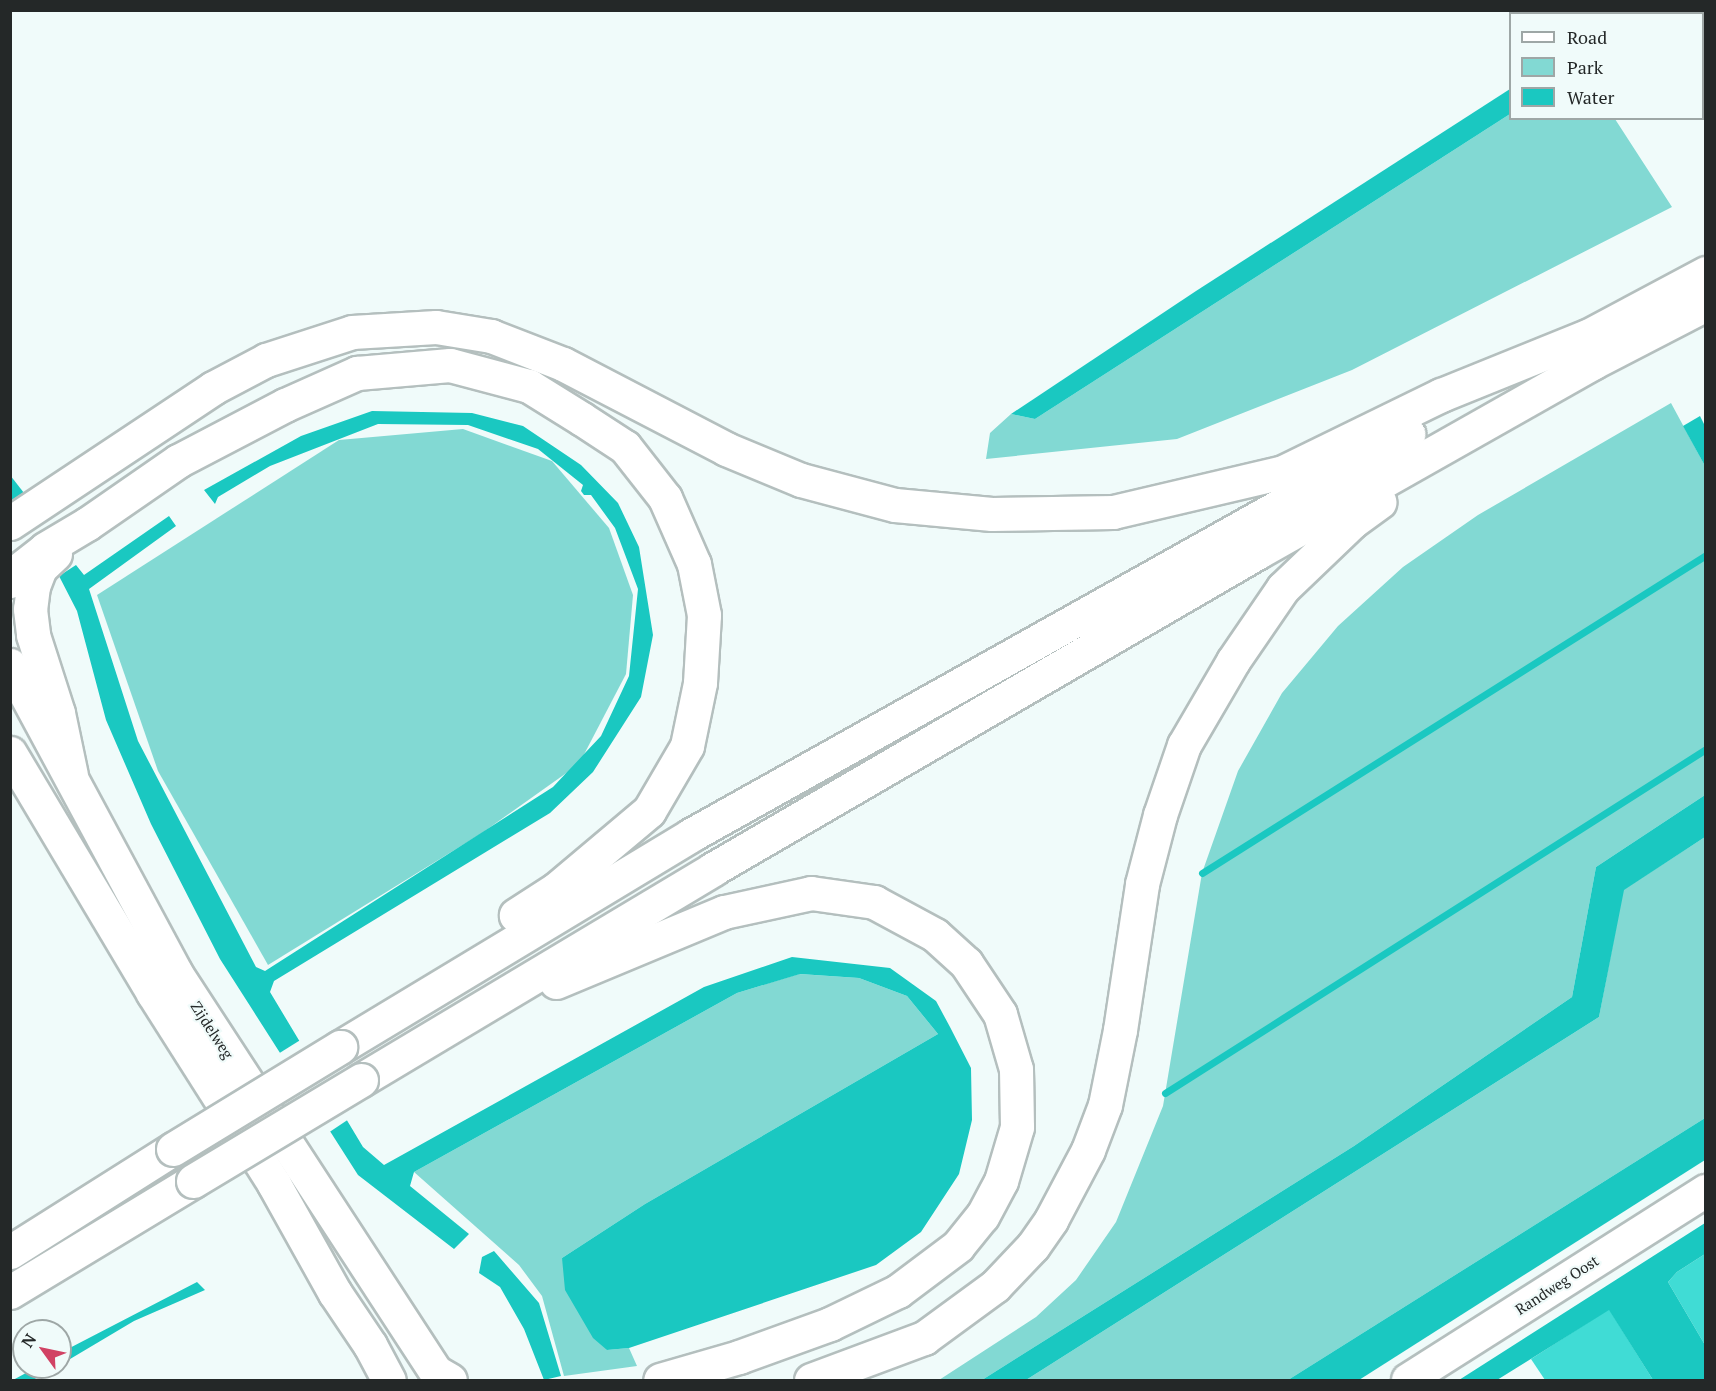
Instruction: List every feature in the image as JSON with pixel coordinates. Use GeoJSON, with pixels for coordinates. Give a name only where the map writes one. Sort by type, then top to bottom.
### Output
{"type":"FeatureCollection","features":[{"type":"Feature","properties":{"kind":"main road"},"geometry":{"type":"LineString","coordinates":[[10,1292],[713,869],[1247,558],[1589,350],[1706,273]]}},
{"type":"Feature","properties":{"kind":"main road"},"geometry":{"type":"LineString","coordinates":[[10,523],[90,473],[213,388],[266,360],[352,332],[436,327],[491,336],[563,364],[726,449],[801,480],[895,505],[992,514],[1113,512],[1283,472],[1441,395],[1589,350],[1706,304]]}},
{"type":"Feature","properties":{"kind":"main road"},"geometry":{"type":"LineString","coordinates":[[10,1252],[173,1149],[691,835],[1239,527],[1589,350]]}},
{"type":"Feature","properties":{"kind":"main road"},"geometry":{"type":"LineString","coordinates":[[811,1380],[896,1351],[924,1338],[956,1317],[995,1286],[1033,1246],[1066,1196],[1088,1150],[1105,1105],[1120,1030],[1142,884],[1160,815],[1184,745],[1233,661],[1283,588],[1352,522],[1433,464],[1499,427],[1589,350]]}},
{"type":"Feature","properties":{"kind":"main road"},"geometry":{"type":"LineString","coordinates":[[10,581],[16,572],[45,549],[87,524],[178,462],[285,405],[357,373],[450,364],[529,386],[625,447],[665,498],[694,564],[704,615],[700,683],[687,746],[649,811],[556,889],[442,963],[340,1047]]}},
{"type":"Feature","properties":{"kind":"main road"},"geometry":{"type":"LineString","coordinates":[[10,540],[53,510],[90,473]]}},
{"type":"Feature","properties":{"kind":"main road"},"geometry":{"type":"LineString","coordinates":[[71,775],[58,713],[33,635],[30,609],[33,586],[40,568],[87,524]]}},
{"type":"Feature","properties":{"kind":"main road","name":"Zijdelweg"},"geometry":{"type":"LineString","coordinates":[[10,666],[71,775],[175,972],[373,1273],[436,1372],[438,1380]]}},
{"type":"Feature","properties":{"kind":"main road","name":"Zijdelweg"},"geometry":{"type":"LineString","coordinates":[[10,692],[71,775]]}},
{"type":"Feature","properties":{"kind":"main road","name":"Zijdelweg"},"geometry":{"type":"LineString","coordinates":[[10,753],[153,993],[274,1184],[335,1293],[370,1345],[389,1380]]}},
{"type":"Feature","properties":{"kind":"main road","name":"Zijdelweg"},"geometry":{"type":"LineString","coordinates":[[10,764],[35,796]]}},
{"type":"Feature","properties":{"kind":"main road"},"geometry":{"type":"LineString","coordinates":[[468,1016],[724,912],[811,893],[874,902],[935,935],[966,963],[1000,1014],[1016,1069],[1017,1127],[1001,1181],[982,1216],[958,1246],[898,1291],[849,1315],[793,1338],[660,1380]]}},
{"type":"Feature","properties":{"kind":"main road","name":"Zijdelweg"},"geometry":{"type":"LineString","coordinates":[[335,1293],[371,1380]]}},
{"type":"Feature","properties":{"kind":"street","name":"Randweg Oost"},"geometry":{"type":"LineString","coordinates":[[1408,1380],[1706,1191]]}},
{"type":"Feature","properties":{"kind":"green space"},"geometry":{"type":"Polygon","coordinates":[[[1509,115],[1509,120],[1616,120],[1672,207],[1352,370],[1177,439],[986,459],[990,433],[1011,414],[1035,419],[1509,115]]]}},
{"type":"Feature","properties":{"kind":"green space"},"geometry":{"type":"Polygon","coordinates":[[[1671,403],[1705,466],[1705,795],[1596,867],[1572,997],[1354,1146],[982,1380],[939,1380],[1036,1317],[1076,1280],[1116,1222],[1163,1106],[1202,873],[1238,771],[1282,693],[1338,626],[1403,567],[1478,515],[1671,403]]]}},
{"type":"Feature","properties":{"kind":"green space"},"geometry":{"type":"Polygon","coordinates":[[[463,429],[552,461],[609,528],[633,595],[626,674],[579,764],[482,833],[268,965],[158,771],[97,595],[339,440],[463,429]]]}},
{"type":"Feature","properties":{"kind":"green space"},"geometry":{"type":"Polygon","coordinates":[[[1705,837],[1705,1118],[1288,1380],[1026,1380],[1599,1017],[1623,890],[1705,837]]]}},
{"type":"Feature","properties":{"kind":"green space"},"geometry":{"type":"Polygon","coordinates":[[[799,974],[859,978],[907,996],[938,1034],[645,1204],[562,1258],[607,1350],[629,1348],[637,1366],[564,1376],[542,1296],[519,1265],[414,1172],[737,993],[799,974]]]}},
{"type":"Feature","properties":{"kind":"shaded area"},"geometry":{"type":"Polygon","coordinates":[[[1705,1254],[1705,1345],[1668,1282],[1677,1272],[1705,1254]]]}},
{"type":"Feature","properties":{"kind":"shaded area"},"geometry":{"type":"Polygon","coordinates":[[[1609,1309],[1653,1380],[1545,1380],[1531,1359],[1609,1309]]]}},
{"type":"Feature","properties":{"kind":"water"},"geometry":{"type":"Polygon","coordinates":[[[1509,90],[1509,115],[1035,419],[1011,414],[1196,291],[1509,90]]]}},
{"type":"Feature","properties":{"kind":"water"},"geometry":{"type":"Polygon","coordinates":[[[372,411],[472,413],[523,426],[581,465],[618,503],[639,547],[653,635],[641,697],[593,772],[550,813],[274,981],[270,992],[363,1147],[384,1165],[704,987],[792,957],[890,968],[936,1001],[971,1068],[972,1120],[959,1174],[921,1232],[876,1265],[629,1348],[607,1350],[593,1338],[565,1290],[562,1258],[645,1204],[938,1034],[907,996],[859,978],[800,974],[737,993],[414,1172],[410,1186],[469,1234],[454,1249],[358,1175],[220,959],[151,824],[106,720],[77,611],[59,576],[76,565],[84,575],[169,516],[176,526],[89,589],[138,741],[256,967],[265,971],[553,787],[601,736],[629,676],[638,589],[615,528],[591,495],[584,495],[581,491],[583,485],[538,449],[468,425],[378,424],[270,466],[218,497],[215,504],[204,490],[301,436],[372,411]]]}},
{"type":"Feature","properties":{"kind":"water"},"geometry":{"type":"Polygon","coordinates":[[[1700,416],[1705,426],[1705,466],[1683,426],[1700,416]]]}},
{"type":"Feature","properties":{"kind":"water"},"geometry":{"type":"Polygon","coordinates":[[[10,475],[24,493],[11,502],[10,502],[10,475]]]}},
{"type":"Feature","properties":{"kind":"water"},"geometry":{"type":"Polygon","coordinates":[[[1705,795],[1705,837],[1624,890],[1599,1017],[1026,1380],[982,1380],[1354,1146],[1572,997],[1596,867],[1705,795]]]}},
{"type":"Feature","properties":{"kind":"water"},"geometry":{"type":"Polygon","coordinates":[[[1705,1118],[1705,1160],[1359,1380],[1288,1380],[1705,1118]]]}},
{"type":"Feature","properties":{"kind":"water"},"geometry":{"type":"Polygon","coordinates":[[[1705,1223],[1705,1254],[1677,1272],[1668,1282],[1705,1345],[1705,1380],[1653,1380],[1609,1310],[1497,1380],[1459,1380],[1705,1223]]]}},
{"type":"Feature","properties":{"kind":"water"},"geometry":{"type":"Polygon","coordinates":[[[494,1251],[539,1303],[561,1376],[544,1380],[524,1329],[500,1287],[479,1273],[482,1257],[494,1251]]]}},
{"type":"Feature","properties":{"kind":"water"},"geometry":{"type":"Polygon","coordinates":[[[197,1282],[205,1290],[134,1321],[72,1358],[72,1347],[197,1282]]]}},
{"type":"Feature","properties":{"kind":"pier"},"geometry":{"type":"Polygon","coordinates":[[[302,1039],[349,1119],[328,1133],[278,1054],[302,1039]]]}},
{"type":"Feature","properties":{"kind":"waterway"},"geometry":{"type":"LineString","coordinates":[[1202,873],[1706,555]]}},
{"type":"Feature","properties":{"kind":"waterway"},"geometry":{"type":"LineString","coordinates":[[1165,1093],[1706,749]]}}]}
